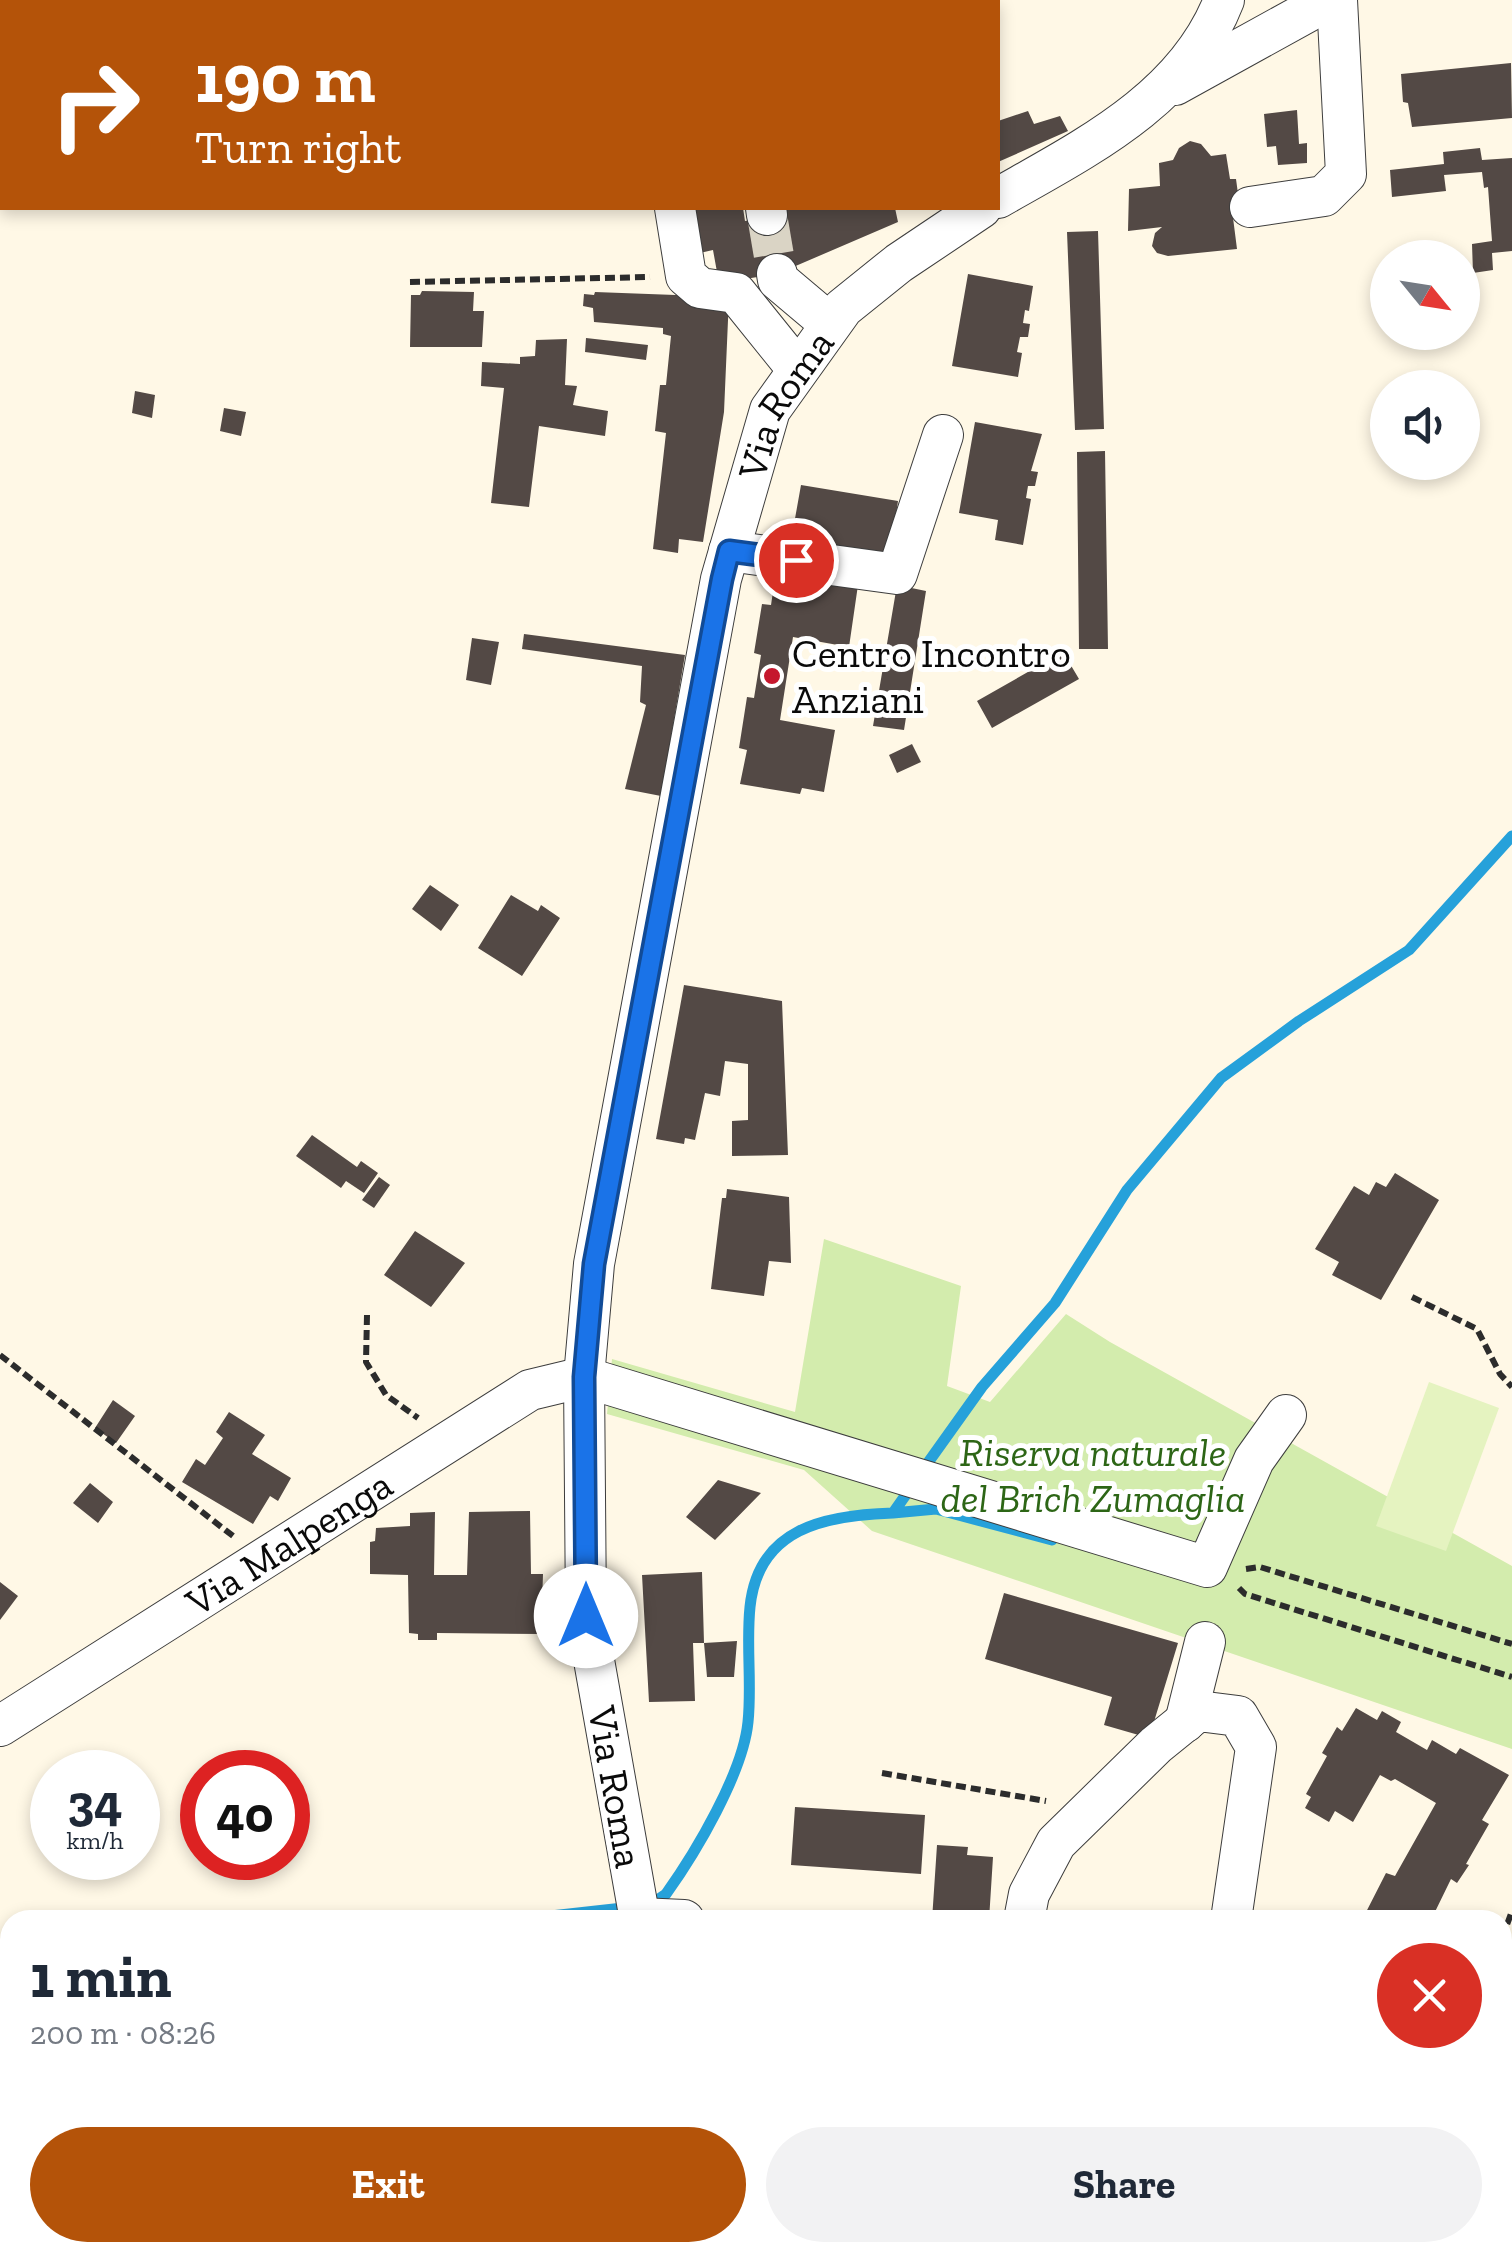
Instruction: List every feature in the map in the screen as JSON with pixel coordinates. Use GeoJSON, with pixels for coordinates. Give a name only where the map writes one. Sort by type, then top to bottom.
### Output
{"type":"FeatureCollection","features":[{"type":"Feature","properties":{"kind":"street"},"geometry":{"type":"LineString","coordinates":[[1163,92],[1217,19],[1224,0]]}},
{"type":"Feature","properties":{"kind":"street"},"geometry":{"type":"LineString","coordinates":[[1000,197],[1091,145],[1163,92],[1329,0]]}},
{"type":"Feature","properties":{"kind":"street"},"geometry":{"type":"LineString","coordinates":[[1250,207],[1324,196],[1346,174],[1337,0]]}},
{"type":"Feature","properties":{"kind":"street"},"geometry":{"type":"LineString","coordinates":[[674,210],[686,276],[700,288],[736,293],[798,370]]}},
{"type":"Feature","properties":{"kind":"street","name":"Via Roma"},"geometry":{"type":"LineString","coordinates":[[638,1910],[586,1616],[584,1377],[594,1264],[729,551],[770,410],[830,323],[899,264],[978,210]]}},
{"type":"Feature","properties":{"kind":"street"},"geometry":{"type":"LineString","coordinates":[[777,274],[778,280],[830,323]]}},
{"type":"Feature","properties":{"kind":"street"},"geometry":{"type":"LineString","coordinates":[[729,551],[897,574],[943,436]]}},
{"type":"Feature","properties":{"kind":"street"},"geometry":{"type":"LineString","coordinates":[[584,1377],[1216,1570],[1254,1460],[1286,1415]]}},
{"type":"Feature","properties":{"kind":"street","name":"Via Malpenga"},"geometry":{"type":"LineString","coordinates":[[0,1726],[530,1390],[584,1377]]}},
{"type":"Feature","properties":{"kind":"street"},"geometry":{"type":"LineString","coordinates":[[1184,1722],[1205,1642]]}},
{"type":"Feature","properties":{"kind":"street"},"geometry":{"type":"LineString","coordinates":[[1026,1910],[1029,1894],[1056,1843],[1156,1744],[1198,1711],[1238,1716],[1256,1747],[1232,1910]]}},
{"type":"Feature","properties":{"kind":"path"},"geometry":{"type":"LineString","coordinates":[[410,282],[686,276]]}},
{"type":"Feature","properties":{"kind":"path"},"geometry":{"type":"LineString","coordinates":[[1412,1297],[1477,1330],[1500,1374],[1512,1387]]}},
{"type":"Feature","properties":{"kind":"path"},"geometry":{"type":"LineString","coordinates":[[367,1315],[366,1362],[386,1395],[412,1411],[442,1445]]}},
{"type":"Feature","properties":{"kind":"path"},"geometry":{"type":"LineString","coordinates":[[0,1355],[262,1558]]}},
{"type":"Feature","properties":{"kind":"path"},"geometry":{"type":"LineString","coordinates":[[1216,1570],[1260,1567],[1512,1644]]}},
{"type":"Feature","properties":{"kind":"path"},"geometry":{"type":"LineString","coordinates":[[1216,1570],[1244,1594],[1512,1678]]}},
{"type":"Feature","properties":{"kind":"path"},"geometry":{"type":"LineString","coordinates":[[882,1773],[1091,1808]]}},
{"type":"Feature","properties":{"kind":"green space","name":"Riserva naturale del Brich Zumaglia"},"geometry":{"type":"Polygon","coordinates":[[[824,1239],[961,1286],[947,1386],[990,1402],[1066,1314],[1512,1566],[1512,1749],[872,1531],[804,1470],[607,1414],[612,1359],[795,1412],[824,1239]]]}},
{"type":"Feature","properties":{"kind":"green space"},"geometry":{"type":"Polygon","coordinates":[[[1429,1382],[1499,1408],[1446,1551],[1376,1526],[1429,1382]]]}},
{"type":"Feature","properties":{"kind":"building"},"geometry":{"type":"Polygon","coordinates":[[[1511,63],[1512,118],[1412,127],[1408,103],[1403,102],[1401,74],[1511,63]]]}},
{"type":"Feature","properties":{"kind":"building"},"geometry":{"type":"Polygon","coordinates":[[[1297,110],[1299,144],[1307,143],[1307,163],[1278,165],[1276,146],[1267,147],[1264,114],[1297,110]]]}},
{"type":"Feature","properties":{"kind":"building"},"geometry":{"type":"Polygon","coordinates":[[[1028,111],[1034,124],[1060,116],[1068,131],[1000,161],[1000,120],[1028,111]]]}},
{"type":"Feature","properties":{"kind":"building"},"geometry":{"type":"Polygon","coordinates":[[[1190,141],[1201,144],[1211,156],[1226,154],[1239,201],[1231,202],[1237,249],[1168,256],[1157,253],[1152,246],[1155,233],[1162,227],[1128,231],[1129,189],[1160,186],[1159,163],[1173,160],[1179,148],[1190,141]]]}},
{"type":"Feature","properties":{"kind":"building"},"geometry":{"type":"Polygon","coordinates":[[[1480,148],[1482,160],[1512,158],[1512,251],[1492,253],[1493,270],[1480,272],[1480,243],[1492,241],[1488,187],[1484,188],[1482,172],[1444,175],[1446,191],[1392,197],[1390,170],[1444,164],[1443,152],[1480,148]]]}},
{"type":"Feature","properties":{"kind":"building"},"geometry":{"type":"Polygon","coordinates":[[[680,210],[743,210],[745,221],[757,219],[768,210],[895,210],[898,222],[777,274],[719,283],[713,250],[691,255],[680,210]]]}},
{"type":"Feature","properties":{"kind":"building"},"geometry":{"type":"Polygon","coordinates":[[[1098,231],[1104,429],[1075,430],[1067,232],[1098,231]]]}},
{"type":"Feature","properties":{"kind":"building"},"geometry":{"type":"Polygon","coordinates":[[[968,274],[1033,286],[1023,323],[1030,324],[1028,337],[1020,337],[1017,352],[1022,353],[1018,377],[952,366],[968,274]]]}},
{"type":"Feature","properties":{"kind":"building"},"geometry":{"type":"Polygon","coordinates":[[[422,291],[474,292],[473,311],[484,311],[482,347],[410,347],[411,295],[420,295],[422,291]]]}},
{"type":"Feature","properties":{"kind":"building"},"geometry":{"type":"Polygon","coordinates":[[[584,294],[729,297],[724,412],[703,542],[679,539],[678,553],[653,549],[666,433],[655,431],[660,385],[666,385],[671,336],[663,334],[663,328],[594,322],[593,308],[583,306],[584,294]]]}},
{"type":"Feature","properties":{"kind":"building"},"geometry":{"type":"Polygon","coordinates":[[[586,338],[648,345],[646,360],[585,352],[586,338]]]}},
{"type":"Feature","properties":{"kind":"building"},"geometry":{"type":"Polygon","coordinates":[[[567,339],[565,385],[577,386],[573,405],[608,411],[605,436],[539,426],[529,507],[491,503],[504,388],[481,386],[482,362],[520,364],[520,357],[535,356],[536,340],[567,339]]]}},
{"type":"Feature","properties":{"kind":"building"},"geometry":{"type":"Polygon","coordinates":[[[135,391],[155,395],[152,418],[132,413],[135,391]]]}},
{"type":"Feature","properties":{"kind":"building"},"geometry":{"type":"Polygon","coordinates":[[[224,408],[246,412],[241,436],[220,431],[224,408]]]}},
{"type":"Feature","properties":{"kind":"building"},"geometry":{"type":"Polygon","coordinates":[[[975,422],[1042,434],[1031,471],[1038,472],[1035,486],[1028,486],[1026,498],[1031,499],[1023,545],[995,540],[998,520],[959,513],[975,422]]]}},
{"type":"Feature","properties":{"kind":"building"},"geometry":{"type":"Polygon","coordinates":[[[1105,451],[1108,649],[1079,649],[1077,452],[1105,451]]]}},
{"type":"Feature","properties":{"kind":"building"},"geometry":{"type":"Polygon","coordinates":[[[801,485],[898,501],[890,557],[791,541],[801,485]]]}},
{"type":"Feature","properties":{"kind":"building","name":"Centro Incontro Anziani"},"geometry":{"type":"Polygon","coordinates":[[[776,572],[858,585],[849,647],[793,637],[780,720],[835,730],[824,792],[802,788],[800,794],[740,784],[747,750],[739,748],[747,697],[754,698],[761,655],[754,653],[762,604],[771,605],[776,572]]]}},
{"type":"Feature","properties":{"kind":"building"},"geometry":{"type":"Polygon","coordinates":[[[897,585],[926,591],[904,730],[873,726],[897,585]]]}},
{"type":"Feature","properties":{"kind":"building"},"geometry":{"type":"Polygon","coordinates":[[[524,634],[685,655],[661,796],[625,789],[646,705],[640,702],[642,666],[522,649],[524,634]]]}},
{"type":"Feature","properties":{"kind":"building"},"geometry":{"type":"Polygon","coordinates":[[[472,638],[499,642],[491,685],[466,680],[472,638]]]}},
{"type":"Feature","properties":{"kind":"building"},"geometry":{"type":"Polygon","coordinates":[[[1063,652],[1079,679],[992,728],[977,701],[1063,652]]]}},
{"type":"Feature","properties":{"kind":"building"},"geometry":{"type":"Polygon","coordinates":[[[912,744],[921,762],[897,773],[889,755],[912,744]]]}},
{"type":"Feature","properties":{"kind":"building"},"geometry":{"type":"Polygon","coordinates":[[[430,885],[459,905],[441,931],[412,909],[430,885]]]}},
{"type":"Feature","properties":{"kind":"building"},"geometry":{"type":"Polygon","coordinates":[[[511,895],[538,911],[541,905],[560,918],[522,976],[478,948],[511,895]]]}},
{"type":"Feature","properties":{"kind":"building"},"geometry":{"type":"Polygon","coordinates":[[[684,985],[782,1001],[788,1155],[732,1156],[732,1121],[748,1120],[748,1064],[725,1061],[720,1096],[705,1093],[695,1140],[685,1138],[684,1144],[656,1139],[684,985]]]}},
{"type":"Feature","properties":{"kind":"building"},"geometry":{"type":"Polygon","coordinates":[[[312,1135],[357,1167],[361,1161],[378,1173],[364,1193],[346,1181],[341,1188],[296,1156],[312,1135]]]}},
{"type":"Feature","properties":{"kind":"building"},"geometry":{"type":"Polygon","coordinates":[[[1395,1173],[1439,1200],[1381,1300],[1332,1275],[1339,1262],[1315,1249],[1354,1186],[1369,1195],[1376,1182],[1386,1187],[1395,1173]]]}},
{"type":"Feature","properties":{"kind":"building"},"geometry":{"type":"Polygon","coordinates":[[[379,1177],[390,1185],[374,1208],[362,1200],[379,1177]]]}},
{"type":"Feature","properties":{"kind":"building"},"geometry":{"type":"Polygon","coordinates":[[[727,1189],[789,1197],[791,1263],[769,1261],[764,1296],[711,1289],[722,1198],[726,1198],[727,1189]]]}},
{"type":"Feature","properties":{"kind":"building"},"geometry":{"type":"Polygon","coordinates":[[[415,1231],[465,1263],[431,1307],[384,1275],[415,1231]]]}},
{"type":"Feature","properties":{"kind":"building"},"geometry":{"type":"Polygon","coordinates":[[[113,1400],[135,1416],[116,1443],[95,1428],[113,1400]]]}},
{"type":"Feature","properties":{"kind":"building"},"geometry":{"type":"Polygon","coordinates":[[[229,1412],[265,1435],[252,1454],[291,1478],[278,1501],[270,1496],[253,1524],[182,1482],[196,1459],[205,1465],[223,1438],[216,1432],[229,1412]]]}},
{"type":"Feature","properties":{"kind":"building"},"geometry":{"type":"Polygon","coordinates":[[[718,1480],[761,1493],[715,1540],[686,1517],[718,1480]]]}},
{"type":"Feature","properties":{"kind":"building"},"geometry":{"type":"Polygon","coordinates":[[[90,1483],[113,1502],[98,1523],[73,1503],[90,1483]]]}},
{"type":"Feature","properties":{"kind":"building"},"geometry":{"type":"Polygon","coordinates":[[[530,1511],[531,1574],[543,1574],[541,1634],[437,1633],[437,1640],[418,1640],[418,1634],[409,1633],[408,1575],[370,1574],[370,1542],[375,1541],[376,1528],[410,1526],[410,1513],[435,1512],[434,1575],[467,1575],[469,1512],[530,1511]]]}},
{"type":"Feature","properties":{"kind":"building"},"geometry":{"type":"Polygon","coordinates":[[[702,1572],[704,1643],[693,1643],[695,1701],[649,1702],[642,1575],[702,1572]]]}},
{"type":"Feature","properties":{"kind":"building"},"geometry":{"type":"Polygon","coordinates":[[[0,1582],[18,1596],[0,1620],[0,1582]]]}},
{"type":"Feature","properties":{"kind":"building"},"geometry":{"type":"Polygon","coordinates":[[[1004,1593],[1178,1643],[1149,1738],[1104,1725],[1112,1697],[985,1659],[1004,1593]]]}},
{"type":"Feature","properties":{"kind":"building"},"geometry":{"type":"Polygon","coordinates":[[[737,1641],[734,1677],[707,1677],[704,1643],[737,1641]]]}},
{"type":"Feature","properties":{"kind":"building"},"geometry":{"type":"Polygon","coordinates":[[[1356,1708],[1377,1720],[1382,1711],[1401,1722],[1396,1732],[1427,1750],[1432,1740],[1456,1754],[1460,1748],[1509,1775],[1482,1820],[1489,1824],[1466,1864],[1469,1865],[1457,1883],[1451,1879],[1436,1910],[1367,1910],[1386,1873],[1395,1876],[1436,1803],[1395,1779],[1380,1775],[1353,1822],[1335,1811],[1329,1822],[1305,1808],[1311,1797],[1306,1794],[1327,1756],[1322,1753],[1337,1727],[1342,1731],[1356,1708]]]}},
{"type":"Feature","properties":{"kind":"building"},"geometry":{"type":"Polygon","coordinates":[[[795,1807],[925,1815],[921,1874],[791,1865],[795,1807]]]}},
{"type":"Feature","properties":{"kind":"building"},"geometry":{"type":"Polygon","coordinates":[[[937,1845],[968,1847],[967,1855],[993,1857],[990,1910],[933,1910],[937,1845]]]}},
{"type":"Feature","properties":{"kind":"waterway"},"geometry":{"type":"LineString","coordinates":[[922,1471],[982,1387],[1055,1303],[1127,1190],[1221,1078],[1299,1021],[1409,950],[1512,836]]}},
{"type":"Feature","properties":{"kind":"waterway"},"geometry":{"type":"LineString","coordinates":[[605,1910],[650,1905],[666,1894],[728,1788],[748,1722],[750,1607],[766,1559],[781,1543],[820,1523],[893,1513],[912,1486]]}},
{"type":"Feature","properties":{"kind":"waterway"},"geometry":{"type":"LineString","coordinates":[[893,1513],[936,1509],[1052,1540]]}},
{"type":"Feature","properties":{"kind":"tunnel"},"geometry":{"type":"LineString","coordinates":[[767,215],[777,274]]}},
{"type":"Feature","properties":{"kind":"place","name":"Centro Incontro Anziani"},"geometry":{"type":"Point","coordinates":[772,676]}},
{"type":"Feature","properties":{"kind":"route"},"geometry":{"type":"LineString","coordinates":[[586,1616],[584,1377],[594,1264],[722,579],[729,551],[796,560]]}}]}
